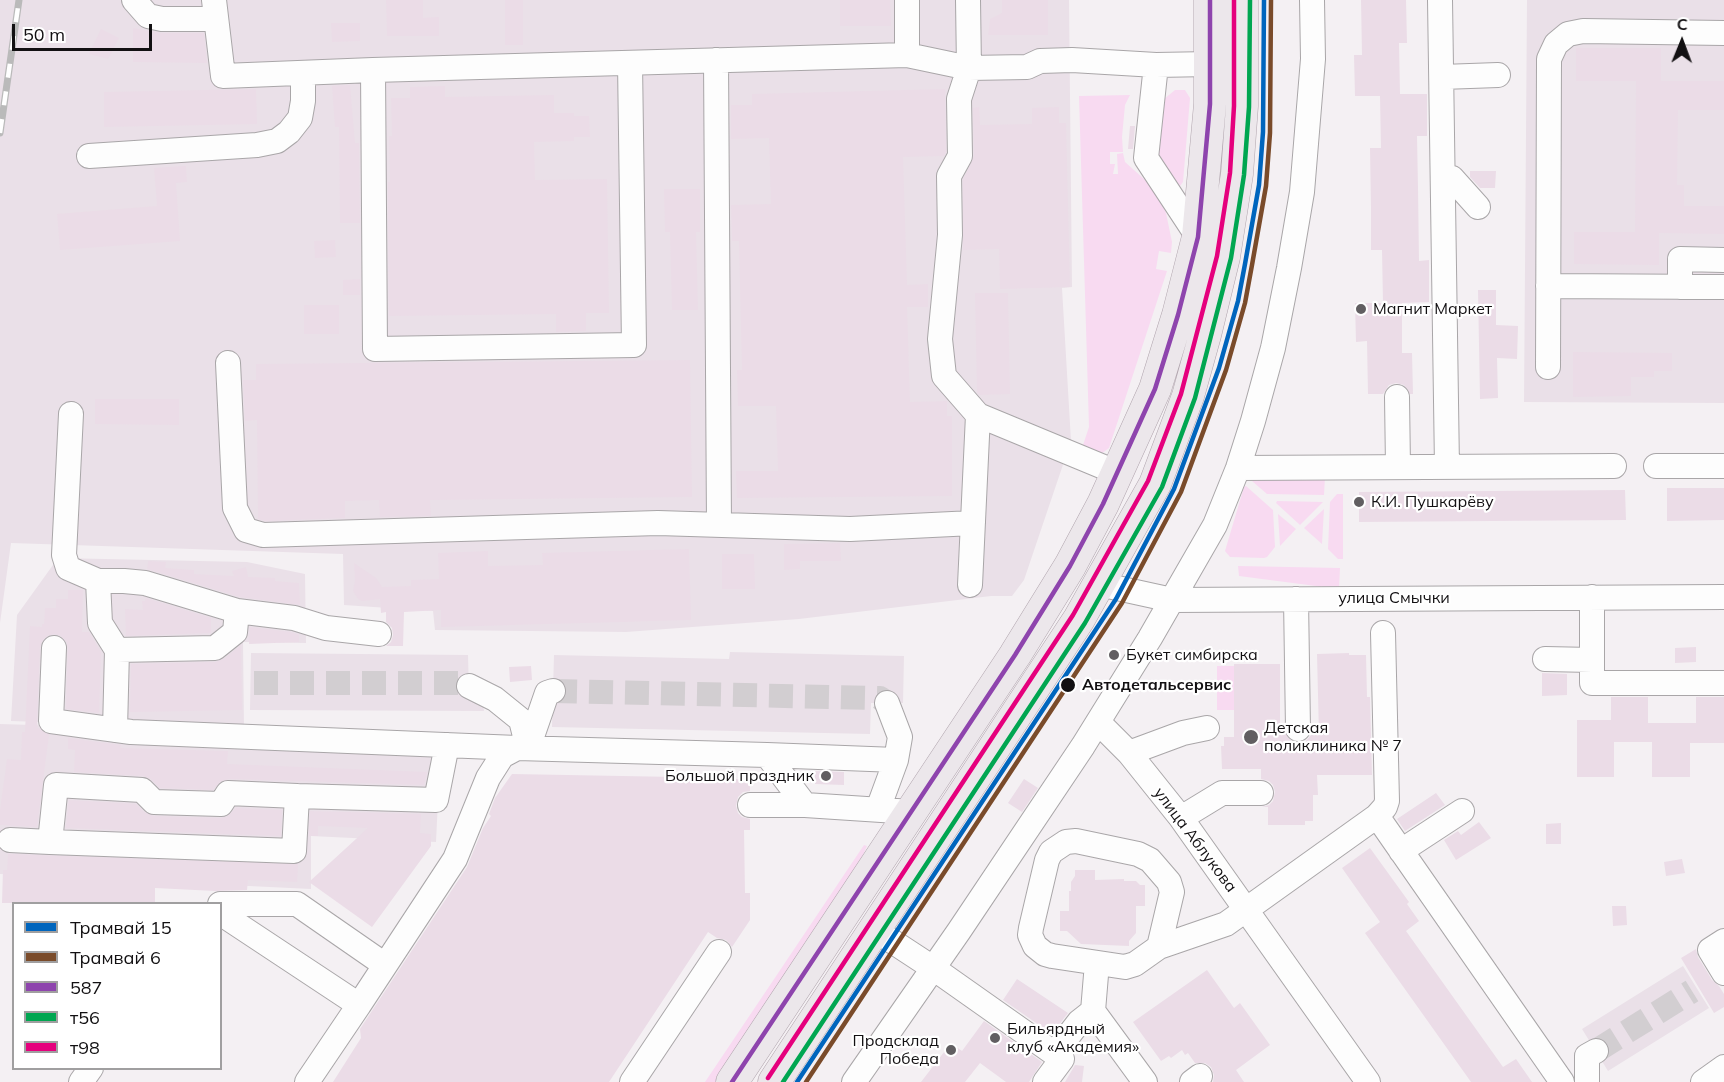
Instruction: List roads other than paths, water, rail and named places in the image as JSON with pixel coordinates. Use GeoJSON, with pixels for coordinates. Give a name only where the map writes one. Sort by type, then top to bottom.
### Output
{"type":"FeatureCollection","features":[{"type":"Feature","properties":{"kind":"main road"},"geometry":{"type":"LineString","coordinates":[[732,1082],[1015,655],[1070,566],[1118,473],[1155,389],[1178,315],[1198,237],[1210,104],[1210,0]]}},
{"type":"Feature","properties":{"kind":"main road"},"geometry":{"type":"LineString","coordinates":[[774,1082],[1079,619],[1155,484],[1188,396],[1224,257],[1237,174],[1242,106],[1242,0]]}},
{"type":"Feature","properties":{"kind":"main road"},"geometry":{"type":"LineString","coordinates":[[1210,64],[1242,64]]}},
{"type":"Feature","properties":{"kind":"main road","name":"улица Смычки"},"geometry":{"type":"LineString","coordinates":[[1070,566],[1099,584]]}},
{"type":"Feature","properties":{"kind":"street"},"geometry":{"type":"LineString","coordinates":[[134,0],[148,15],[162,19],[215,10],[223,76],[907,55],[969,68],[1027,67],[1040,60],[1156,65],[1210,64]]}},
{"type":"Feature","properties":{"kind":"street"},"geometry":{"type":"LineString","coordinates":[[907,0],[907,55]]}},
{"type":"Feature","properties":{"kind":"street"},"geometry":{"type":"LineString","coordinates":[[968,0],[969,68],[959,99],[960,156],[949,176],[950,235],[940,339],[944,376],[978,415],[1118,473]]}},
{"type":"Feature","properties":{"kind":"street"},"geometry":{"type":"LineString","coordinates":[[854,1082],[1098,722],[1215,525],[1238,468],[1253,421],[1273,348],[1289,268],[1302,192],[1313,59],[1312,0]]}},
{"type":"Feature","properties":{"kind":"street"},"geometry":{"type":"LineString","coordinates":[[1440,0],[1447,467]]}},
{"type":"Feature","properties":{"kind":"street"},"geometry":{"type":"LineString","coordinates":[[1548,367],[1549,59],[1556,44],[1568,34],[1583,31],[1724,33]]}},
{"type":"Feature","properties":{"kind":"street"},"geometry":{"type":"LineString","coordinates":[[716,60],[719,524]]}},
{"type":"Feature","properties":{"kind":"street"},"geometry":{"type":"LineString","coordinates":[[373,70],[375,349],[634,345],[630,63]]}},
{"type":"Feature","properties":{"kind":"street"},"geometry":{"type":"LineString","coordinates":[[1156,65],[1146,158],[1198,237]]}},
{"type":"Feature","properties":{"kind":"street"},"geometry":{"type":"LineString","coordinates":[[88,156],[257,145],[277,141],[289,132],[300,118],[303,101],[303,73]]}},
{"type":"Feature","properties":{"kind":"street"},"geometry":{"type":"LineString","coordinates":[[1442,76],[1498,75]]}},
{"type":"Feature","properties":{"kind":"street"},"geometry":{"type":"LineString","coordinates":[[1443,178],[1452,178],[1478,207]]}},
{"type":"Feature","properties":{"kind":"street"},"geometry":{"type":"LineString","coordinates":[[1680,287],[1680,259],[1724,260]]}},
{"type":"Feature","properties":{"kind":"street"},"geometry":{"type":"LineString","coordinates":[[1548,286],[1724,287]]}},
{"type":"Feature","properties":{"kind":"street"},"geometry":{"type":"LineString","coordinates":[[228,363],[235,508],[246,530],[263,535],[658,523],[850,529],[973,523]]}},
{"type":"Feature","properties":{"kind":"street"},"geometry":{"type":"LineString","coordinates":[[1397,397],[1398,467]]}},
{"type":"Feature","properties":{"kind":"street"},"geometry":{"type":"LineString","coordinates":[[71,414],[64,555],[68,568],[98,581],[145,583],[237,611],[294,618],[326,628],[379,634]]}},
{"type":"Feature","properties":{"kind":"street"},"geometry":{"type":"LineString","coordinates":[[970,585],[978,415]]}},
{"type":"Feature","properties":{"kind":"street"},"geometry":{"type":"LineString","coordinates":[[1238,468],[1614,466]]}},
{"type":"Feature","properties":{"kind":"street"},"geometry":{"type":"LineString","coordinates":[[1656,466],[1724,466]]}},
{"type":"Feature","properties":{"kind":"street"},"geometry":{"type":"LineString","coordinates":[[98,581],[100,623],[117,650],[115,730]]}},
{"type":"Feature","properties":{"kind":"street","name":"улица Смычки"},"geometry":{"type":"LineString","coordinates":[[1099,584],[1172,600],[1724,597]]}},
{"type":"Feature","properties":{"kind":"street"},"geometry":{"type":"LineString","coordinates":[[1592,597],[1592,683],[1724,683]]}},
{"type":"Feature","properties":{"kind":"street"},"geometry":{"type":"LineString","coordinates":[[1296,599],[1298,729]]}},
{"type":"Feature","properties":{"kind":"street"},"geometry":{"type":"LineString","coordinates":[[117,650],[215,648],[235,632],[237,611]]}},
{"type":"Feature","properties":{"kind":"street"},"geometry":{"type":"LineString","coordinates":[[1159,947],[1172,892],[1169,882],[1150,860],[1138,854],[1084,842],[1066,843],[1051,852],[1047,860],[1030,935],[1035,946],[1045,954],[1128,966],[1159,947],[1226,924],[1377,816],[1385,807],[1387,801],[1383,633]]}},
{"type":"Feature","properties":{"kind":"street"},"geometry":{"type":"LineString","coordinates":[[54,648],[51,721],[115,730],[523,748],[896,760]]}},
{"type":"Feature","properties":{"kind":"street"},"geometry":{"type":"LineString","coordinates":[[1545,659],[1592,660]]}},
{"type":"Feature","properties":{"kind":"street"},"geometry":{"type":"LineString","coordinates":[[469,686],[495,699],[521,720],[523,748]]}},
{"type":"Feature","properties":{"kind":"street"},"geometry":{"type":"LineString","coordinates":[[307,1082],[455,859],[488,778],[502,756],[523,748],[547,693],[553,691]]}},
{"type":"Feature","properties":{"kind":"street"},"geometry":{"type":"LineString","coordinates":[[878,809],[896,760],[900,737],[887,703]]}},
{"type":"Feature","properties":{"kind":"street","name":"улица Аблукова"},"geometry":{"type":"LineString","coordinates":[[1098,722],[1129,753],[1181,818],[1368,1082]]}},
{"type":"Feature","properties":{"kind":"street"},"geometry":{"type":"LineString","coordinates":[[1129,753],[1183,733],[1208,728]]}},
{"type":"Feature","properties":{"kind":"street"},"geometry":{"type":"LineString","coordinates":[[51,842],[56,785],[142,790],[154,802],[221,804],[228,794],[436,800],[447,745]]}},
{"type":"Feature","properties":{"kind":"street"},"geometry":{"type":"LineString","coordinates":[[767,755],[805,805]]}},
{"type":"Feature","properties":{"kind":"street"},"geometry":{"type":"LineString","coordinates":[[1181,818],[1222,794],[1261,793]]}},
{"type":"Feature","properties":{"kind":"street"},"geometry":{"type":"LineString","coordinates":[[10,840],[294,851],[297,796]]}},
{"type":"Feature","properties":{"kind":"street"},"geometry":{"type":"LineString","coordinates":[[750,805],[805,805],[912,812]]}},
{"type":"Feature","properties":{"kind":"street"},"geometry":{"type":"LineString","coordinates":[[1401,851],[1462,811]]}},
{"type":"Feature","properties":{"kind":"street"},"geometry":{"type":"LineString","coordinates":[[1377,816],[1562,1082]]}},
{"type":"Feature","properties":{"kind":"street"},"geometry":{"type":"LineString","coordinates":[[222,904],[297,904],[385,965]]}},
{"type":"Feature","properties":{"kind":"street"},"geometry":{"type":"LineString","coordinates":[[222,914],[358,1005]]}},
{"type":"Feature","properties":{"kind":"street"},"geometry":{"type":"LineString","coordinates":[[876,930],[933,968],[1052,1072],[1079,1022],[1093,1011]]}},
{"type":"Feature","properties":{"kind":"street"},"geometry":{"type":"LineString","coordinates":[[1724,941],[1710,950],[1724,973]]}},
{"type":"Feature","properties":{"kind":"street"},"geometry":{"type":"LineString","coordinates":[[632,1082],[718,952]]}},
{"type":"Feature","properties":{"kind":"street"},"geometry":{"type":"LineString","coordinates":[[1097,963],[1093,1011],[1145,1082]]}},
{"type":"Feature","properties":{"kind":"street"},"geometry":{"type":"LineString","coordinates":[[1587,1082],[1587,1056],[1596,1051]]}},
{"type":"Feature","properties":{"kind":"street"},"geometry":{"type":"LineString","coordinates":[[1703,1082],[1724,1067]]}},
{"type":"Feature","properties":{"kind":"tunnel"},"geometry":{"type":"LineString","coordinates":[[254,683],[459,683],[469,686]]}},
{"type":"Feature","properties":{"kind":"tunnel"},"geometry":{"type":"LineString","coordinates":[[553,691],[880,698],[887,703]]}},
{"type":"Feature","properties":{"kind":"tunnel"},"geometry":{"type":"LineString","coordinates":[[1596,1051],[1692,991]]}},
{"type":"Feature","properties":{"kind":"railway"},"geometry":{"type":"LineString","coordinates":[[0,133],[19,0]]}},
{"type":"Feature","properties":{"kind":"tram line","name":"15"},"geometry":{"type":"LineString","coordinates":[[797,1082],[1116,599],[1174,489],[1219,368],[1238,301],[1245,264],[1259,185],[1263,132],[1264,0]]}},
{"type":"Feature","properties":{"kind":"tram line","name":"6"},"geometry":{"type":"LineString","coordinates":[[806,1082],[1122,603],[1181,492],[1226,370],[1245,303],[1252,265],[1266,186],[1270,133],[1271,0]]}},
{"type":"Feature","properties":{"kind":"place","name":"Магнит Маркет"},"geometry":{"type":"Point","coordinates":[1361,309]}},
{"type":"Feature","properties":{"kind":"place","name":"К.И. Пушкарёву"},"geometry":{"type":"Point","coordinates":[1359,502]}},
{"type":"Feature","properties":{"kind":"place","name":"Букет симбирска"},"geometry":{"type":"Point","coordinates":[1114,655]}},
{"type":"Feature","properties":{"kind":"place","name":"Автодетальсервис"},"geometry":{"type":"Point","coordinates":[1068,685]}},
{"type":"Feature","properties":{"kind":"place","name":"Детская поликлиника № 7"},"geometry":{"type":"Point","coordinates":[1251,737]}},
{"type":"Feature","properties":{"kind":"place","name":"Большой праздник"},"geometry":{"type":"Point","coordinates":[826,776]}},
{"type":"Feature","properties":{"kind":"place","name":"Бильярдный клуб «Академия»"},"geometry":{"type":"Point","coordinates":[995,1038]}},
{"type":"Feature","properties":{"kind":"place","name":"Продсклад Победа"},"geometry":{"type":"Point","coordinates":[951,1050]}}]}
